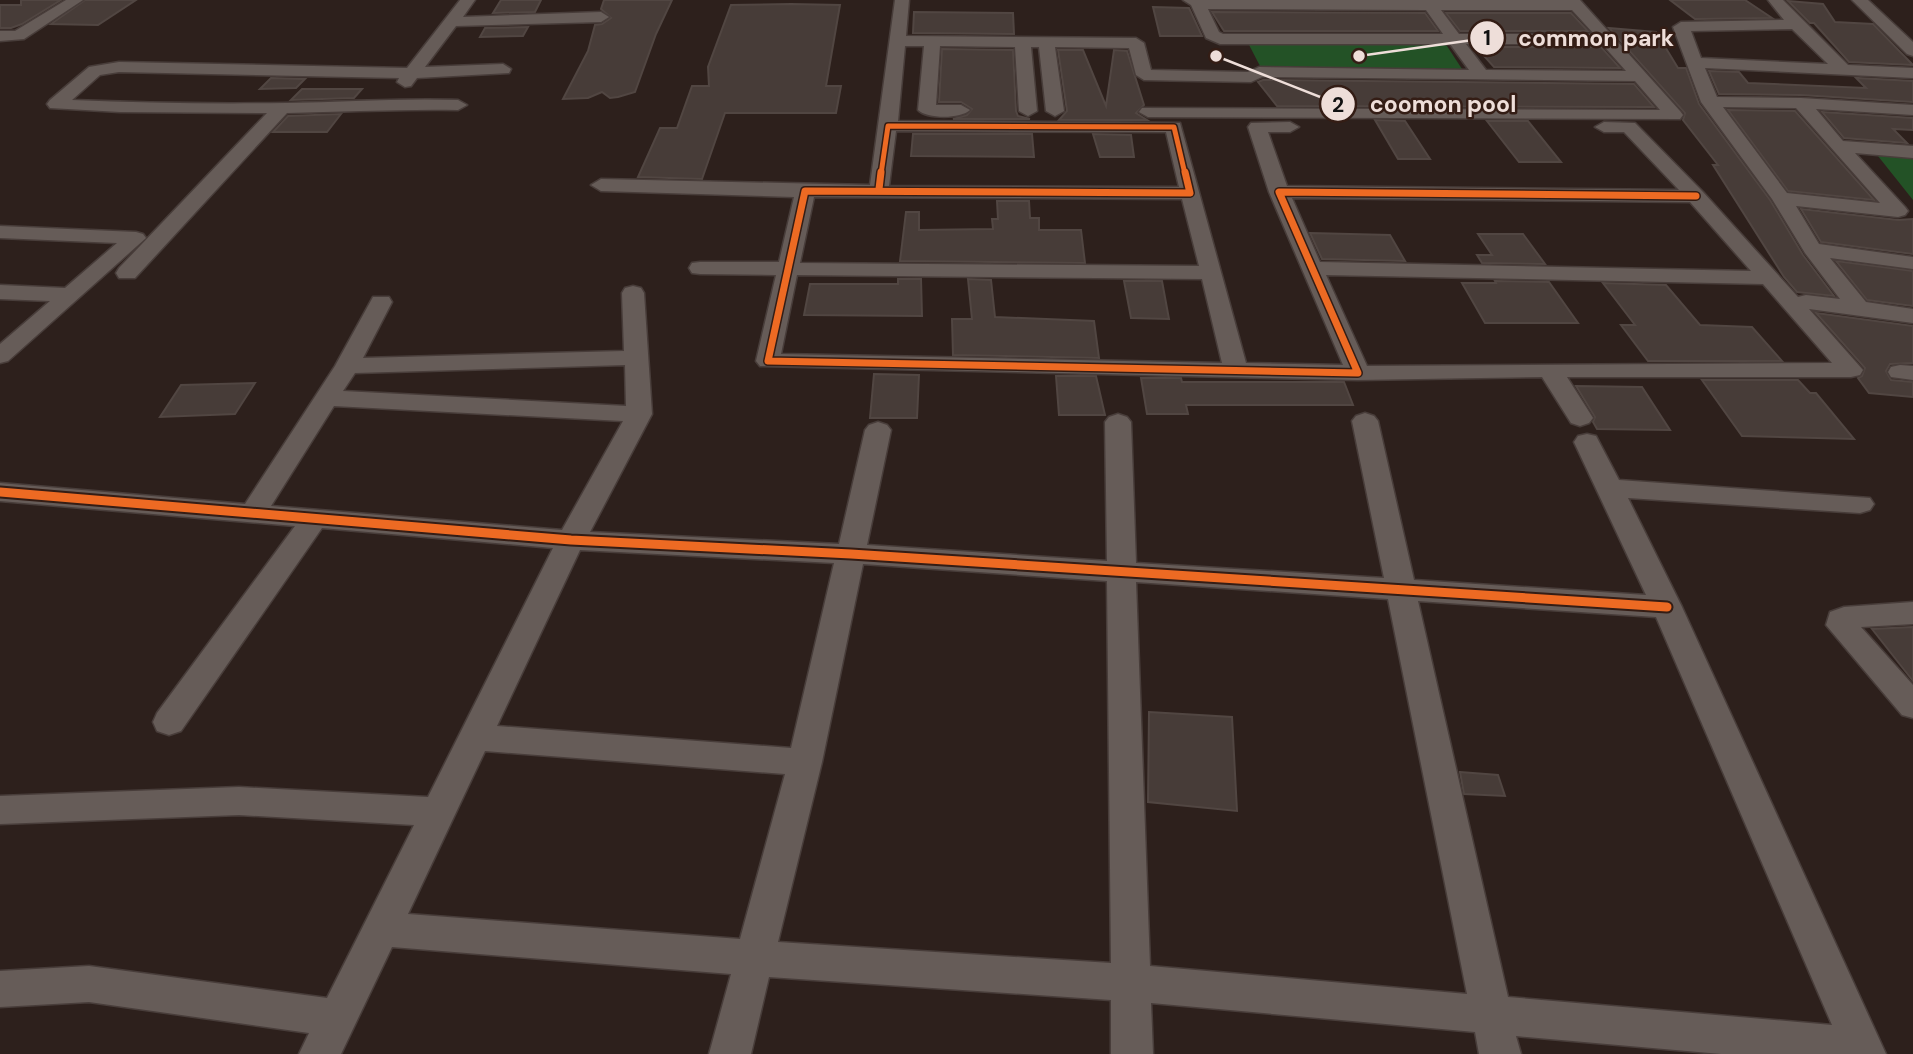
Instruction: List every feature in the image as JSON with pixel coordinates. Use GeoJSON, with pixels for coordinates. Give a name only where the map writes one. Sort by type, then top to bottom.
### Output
{"type":"FeatureCollection","features":[{"type":"Feature","properties":{"kind":"street"},"geometry":{"type":"LineString","coordinates":[[0,36],[18,36],[76,0]]}},
{"type":"Feature","properties":{"kind":"street"},"geometry":{"type":"LineString","coordinates":[[387,103],[468,0]]}},
{"type":"Feature","properties":{"kind":"street"},"geometry":{"type":"LineString","coordinates":[[879,189],[902,0]]}},
{"type":"Feature","properties":{"kind":"street"},"geometry":{"type":"LineString","coordinates":[[1193,1],[1231,0]]}},
{"type":"Feature","properties":{"kind":"street"},"geometry":{"type":"LineString","coordinates":[[1775,0],[1843,70]]}},
{"type":"Feature","properties":{"kind":"street"},"geometry":{"type":"LineString","coordinates":[[1859,0],[1913,51]]}},
{"type":"Feature","properties":{"kind":"street"},"geometry":{"type":"LineString","coordinates":[[1147,93],[1377,113],[1674,115],[1574,2],[1428,2],[1316,18],[1220,39],[1212,35],[1193,1]]}},
{"type":"Feature","properties":{"kind":"street"},"geometry":{"type":"LineString","coordinates":[[1193,1],[1213,6],[1454,38],[1607,39]]}},
{"type":"Feature","properties":{"kind":"street"},"geometry":{"type":"LineString","coordinates":[[1428,2],[1454,38],[1495,114]]}},
{"type":"Feature","properties":{"kind":"street"},"geometry":{"type":"LineString","coordinates":[[452,22],[601,18]]}},
{"type":"Feature","properties":{"kind":"street"},"geometry":{"type":"LineString","coordinates":[[1796,24],[1681,27],[1710,102],[1781,198],[1812,248],[1859,308]]}},
{"type":"Feature","properties":{"kind":"street"},"geometry":{"type":"LineString","coordinates":[[899,41],[1136,43],[1147,93]]}},
{"type":"Feature","properties":{"kind":"street"},"geometry":{"type":"LineString","coordinates":[[806,191],[768,361],[1358,373],[1550,369],[1851,370],[1696,195],[1629,127],[1147,93],[1055,111],[928,110],[932,41]]}},
{"type":"Feature","properties":{"kind":"street"},"geometry":{"type":"LineString","coordinates":[[1023,41],[1028,111]]}},
{"type":"Feature","properties":{"kind":"street"},"geometry":{"type":"LineString","coordinates":[[1046,42],[1055,111]]}},
{"type":"Feature","properties":{"kind":"street"},"geometry":{"type":"LineString","coordinates":[[1695,63],[1913,73]]}},
{"type":"Feature","properties":{"kind":"street"},"geometry":{"type":"LineString","coordinates":[[458,106],[387,103],[372,107],[282,108],[56,104],[95,71],[119,67],[413,73],[503,69]]}},
{"type":"Feature","properties":{"kind":"street"},"geometry":{"type":"LineString","coordinates":[[1358,373],[1279,192],[1258,101],[1259,72],[1640,76]]}},
{"type":"Feature","properties":{"kind":"street"},"geometry":{"type":"LineString","coordinates":[[1353,73],[1377,113]]}},
{"type":"Feature","properties":{"kind":"street"},"geometry":{"type":"LineString","coordinates":[[888,126],[1174,127],[1258,101]]}},
{"type":"Feature","properties":{"kind":"street"},"geometry":{"type":"LineString","coordinates":[[1710,102],[1801,103],[1913,110]]}},
{"type":"Feature","properties":{"kind":"street"},"geometry":{"type":"LineString","coordinates":[[1801,103],[1838,146],[1906,212]]}},
{"type":"Feature","properties":{"kind":"street"},"geometry":{"type":"LineString","coordinates":[[127,273],[282,108]]}},
{"type":"Feature","properties":{"kind":"street"},"geometry":{"type":"LineString","coordinates":[[1174,127],[1236,371]]}},
{"type":"Feature","properties":{"kind":"street"},"geometry":{"type":"LineString","coordinates":[[1838,146],[1913,152]]}},
{"type":"Feature","properties":{"kind":"street"},"geometry":{"type":"LineString","coordinates":[[601,186],[806,191],[879,189],[1189,193]]}},
{"type":"Feature","properties":{"kind":"street"},"geometry":{"type":"LineString","coordinates":[[1279,192],[1696,195]]}},
{"type":"Feature","properties":{"kind":"street"},"geometry":{"type":"LineString","coordinates":[[1781,198],[1906,212]]}},
{"type":"Feature","properties":{"kind":"street"},"geometry":{"type":"LineString","coordinates":[[0,232],[136,238],[0,356]]}},
{"type":"Feature","properties":{"kind":"street"},"geometry":{"type":"LineString","coordinates":[[1812,248],[1913,263]]}},
{"type":"Feature","properties":{"kind":"street"},"geometry":{"type":"LineString","coordinates":[[700,268],[1211,273]]}},
{"type":"Feature","properties":{"kind":"street"},"geometry":{"type":"LineString","coordinates":[[1311,268],[1769,278]]}},
{"type":"Feature","properties":{"kind":"street"},"geometry":{"type":"LineString","coordinates":[[0,292],[71,295]]}},
{"type":"Feature","properties":{"kind":"street"},"geometry":{"type":"LineString","coordinates":[[320,1054],[571,540],[639,414],[632,293]]}},
{"type":"Feature","properties":{"kind":"street"},"geometry":{"type":"LineString","coordinates":[[253,513],[346,366],[381,302]]}},
{"type":"Feature","properties":{"kind":"street"},"geometry":{"type":"LineString","coordinates":[[1806,302],[1913,316]]}},
{"type":"Feature","properties":{"kind":"street"},"geometry":{"type":"LineString","coordinates":[[346,366],[635,358]]}},
{"type":"Feature","properties":{"kind":"street"},"geometry":{"type":"LineString","coordinates":[[383,929],[755,958],[1132,983],[1864,1050],[1667,607],[1584,430],[1550,369]]}},
{"type":"Feature","properties":{"kind":"street"},"geometry":{"type":"LineString","coordinates":[[326,398],[639,414]]}},
{"type":"Feature","properties":{"kind":"street"},"geometry":{"type":"LineString","coordinates":[[1365,421],[1500,1054]]}},
{"type":"Feature","properties":{"kind":"street"},"geometry":{"type":"LineString","coordinates":[[1118,422],[1132,1054]]}},
{"type":"Feature","properties":{"kind":"street"},"geometry":{"type":"LineString","coordinates":[[730,1054],[805,762],[878,430]]}},
{"type":"Feature","properties":{"kind":"street"},"geometry":{"type":"LineString","coordinates":[[1610,488],[1860,504]]}},
{"type":"Feature","properties":{"kind":"street"},"geometry":{"type":"LineString","coordinates":[[0,492],[571,540],[851,554],[1667,607]]}},
{"type":"Feature","properties":{"kind":"street"},"geometry":{"type":"LineString","coordinates":[[169,722],[316,518]]}},
{"type":"Feature","properties":{"kind":"street"},"geometry":{"type":"LineString","coordinates":[[1913,613],[1844,618],[1841,625],[1913,706]]}},
{"type":"Feature","properties":{"kind":"street"},"geometry":{"type":"LineString","coordinates":[[474,737],[805,762]]}},
{"type":"Feature","properties":{"kind":"street"},"geometry":{"type":"LineString","coordinates":[[0,810],[239,801],[438,812]]}},
{"type":"Feature","properties":{"kind":"street"},"geometry":{"type":"LineString","coordinates":[[0,989],[89,984],[337,1018]]}},
{"type":"Feature","properties":{"kind":"green space"},"geometry":{"type":"Polygon","coordinates":[[[1247,41],[1445,43],[1462,69],[1260,66],[1247,41]]]}},
{"type":"Feature","properties":{"kind":"green space"},"geometry":{"type":"Polygon","coordinates":[[[1874,151],[1913,155],[1913,200],[1874,151]]]}},
{"type":"Feature","properties":{"kind":"building"},"geometry":{"type":"Polygon","coordinates":[[[21,0],[61,0],[22,24],[0,28],[0,5],[21,5],[21,0]]]}},
{"type":"Feature","properties":{"kind":"building"},"geometry":{"type":"Polygon","coordinates":[[[85,0],[136,0],[98,25],[51,24],[85,0]]]}},
{"type":"Feature","properties":{"kind":"building"},"geometry":{"type":"Polygon","coordinates":[[[501,0],[541,0],[535,12],[493,13],[501,0]]]}},
{"type":"Feature","properties":{"kind":"building"},"geometry":{"type":"Polygon","coordinates":[[[604,0],[672,0],[656,34],[635,92],[610,98],[602,92],[588,98],[563,99],[588,51],[595,25],[611,18],[601,9],[604,0]]]}},
{"type":"Feature","properties":{"kind":"building"},"geometry":{"type":"Polygon","coordinates":[[[1670,0],[1745,0],[1772,18],[1695,19],[1670,0]]]}},
{"type":"Feature","properties":{"kind":"building"},"geometry":{"type":"Polygon","coordinates":[[[1788,1],[1823,4],[1835,22],[1873,24],[1913,65],[1849,62],[1814,23],[1810,23],[1788,1]]]}},
{"type":"Feature","properties":{"kind":"building"},"geometry":{"type":"Polygon","coordinates":[[[731,5],[840,5],[826,86],[841,86],[836,113],[725,113],[702,179],[638,177],[660,128],[677,128],[692,86],[709,86],[708,67],[731,5]]]}},
{"type":"Feature","properties":{"kind":"building"},"geometry":{"type":"Polygon","coordinates":[[[1153,7],[1189,8],[1202,36],[1160,36],[1153,7]]]}},
{"type":"Feature","properties":{"kind":"building"},"geometry":{"type":"Polygon","coordinates":[[[914,12],[1013,13],[1014,34],[913,33],[914,12]]]}},
{"type":"Feature","properties":{"kind":"building"},"geometry":{"type":"Polygon","coordinates":[[[1212,12],[1425,13],[1438,31],[1224,31],[1212,12]]]}},
{"type":"Feature","properties":{"kind":"building"},"geometry":{"type":"Polygon","coordinates":[[[1446,13],[1571,13],[1588,31],[1460,31],[1446,13]]]}},
{"type":"Feature","properties":{"kind":"building"},"geometry":{"type":"Polygon","coordinates":[[[528,27],[523,36],[480,37],[485,28],[528,27]]]}},
{"type":"Feature","properties":{"kind":"building"},"geometry":{"type":"Polygon","coordinates":[[[1609,28],[1656,32],[1678,68],[1686,68],[1699,104],[1770,200],[1803,255],[1834,296],[1797,292],[1784,277],[1713,165],[1718,165],[1683,120],[1685,113],[1609,28]]]}},
{"type":"Feature","properties":{"kind":"building"},"geometry":{"type":"Polygon","coordinates":[[[1476,47],[1601,47],[1620,68],[1494,67],[1476,47]]]}},
{"type":"Feature","properties":{"kind":"building"},"geometry":{"type":"Polygon","coordinates":[[[942,49],[1013,50],[1016,111],[1018,116],[1030,119],[953,119],[967,115],[972,109],[961,102],[939,102],[942,49]]]}},
{"type":"Feature","properties":{"kind":"building"},"geometry":{"type":"Polygon","coordinates":[[[1058,50],[1083,50],[1106,106],[1114,50],[1127,51],[1144,105],[1136,113],[1147,120],[1059,120],[1067,111],[1058,50]]]}},
{"type":"Feature","properties":{"kind":"building"},"geometry":{"type":"Polygon","coordinates":[[[1709,71],[1739,72],[1748,83],[1866,88],[1856,78],[1913,81],[1913,102],[1801,95],[1719,94],[1709,71]]]}},
{"type":"Feature","properties":{"kind":"building"},"geometry":{"type":"Polygon","coordinates":[[[271,78],[305,79],[296,88],[260,89],[271,78]]]}},
{"type":"Feature","properties":{"kind":"building"},"geometry":{"type":"Polygon","coordinates":[[[1258,82],[1634,84],[1654,107],[1277,106],[1258,82]]]}},
{"type":"Feature","properties":{"kind":"building"},"geometry":{"type":"Polygon","coordinates":[[[302,89],[362,89],[354,98],[291,100],[302,89]]]}},
{"type":"Feature","properties":{"kind":"building"},"geometry":{"type":"Polygon","coordinates":[[[1728,110],[1795,111],[1874,200],[1788,191],[1728,110]]]}},
{"type":"Feature","properties":{"kind":"building"},"geometry":{"type":"Polygon","coordinates":[[[1822,112],[1913,118],[1913,130],[1893,129],[1907,143],[1844,138],[1822,112]]]}},
{"type":"Feature","properties":{"kind":"building"},"geometry":{"type":"Polygon","coordinates":[[[341,114],[327,132],[273,132],[288,116],[341,114]]]}},
{"type":"Feature","properties":{"kind":"building"},"geometry":{"type":"Polygon","coordinates":[[[1375,120],[1405,121],[1430,159],[1398,159],[1375,120]]]}},
{"type":"Feature","properties":{"kind":"building"},"geometry":{"type":"Polygon","coordinates":[[[1487,121],[1528,121],[1561,162],[1519,162],[1487,121]]]}},
{"type":"Feature","properties":{"kind":"building"},"geometry":{"type":"Polygon","coordinates":[[[913,134],[1032,134],[1034,157],[911,156],[913,134]]]}},
{"type":"Feature","properties":{"kind":"building"},"geometry":{"type":"Polygon","coordinates":[[[1093,134],[1131,135],[1134,157],[1100,157],[1093,134]]]}},
{"type":"Feature","properties":{"kind":"building"},"geometry":{"type":"Polygon","coordinates":[[[997,201],[1029,201],[1030,218],[1039,218],[1039,230],[1081,230],[1085,263],[900,261],[906,212],[919,212],[919,230],[993,229],[992,219],[998,219],[997,201]]]}},
{"type":"Feature","properties":{"kind":"building"},"geometry":{"type":"Polygon","coordinates":[[[1801,209],[1898,220],[1913,219],[1913,254],[1821,242],[1801,209]]]}},
{"type":"Feature","properties":{"kind":"building"},"geometry":{"type":"Polygon","coordinates":[[[1310,233],[1390,235],[1405,261],[1322,259],[1310,233]]]}},
{"type":"Feature","properties":{"kind":"building"},"geometry":{"type":"Polygon","coordinates":[[[1478,234],[1523,234],[1545,264],[1482,263],[1477,255],[1492,255],[1478,234]]]}},
{"type":"Feature","properties":{"kind":"building"},"geometry":{"type":"Polygon","coordinates":[[[1836,261],[1913,271],[1913,306],[1867,300],[1836,261]]]}},
{"type":"Feature","properties":{"kind":"building"},"geometry":{"type":"Polygon","coordinates":[[[898,279],[921,279],[922,316],[804,315],[810,284],[898,284],[898,279]]]}},
{"type":"Feature","properties":{"kind":"building"},"geometry":{"type":"Polygon","coordinates":[[[968,279],[991,280],[995,317],[1094,321],[1099,358],[953,355],[952,319],[972,319],[968,279]]]}},
{"type":"Feature","properties":{"kind":"building"},"geometry":{"type":"Polygon","coordinates":[[[1124,281],[1162,281],[1169,319],[1131,318],[1124,281]]]}},
{"type":"Feature","properties":{"kind":"building"},"geometry":{"type":"Polygon","coordinates":[[[1495,281],[1549,282],[1578,323],[1485,323],[1462,283],[1496,283],[1495,281]]]}},
{"type":"Feature","properties":{"kind":"building"},"geometry":{"type":"Polygon","coordinates":[[[1603,283],[1666,285],[1700,325],[1752,327],[1782,361],[1648,361],[1621,325],[1635,325],[1603,283]]]}},
{"type":"Feature","properties":{"kind":"building"},"geometry":{"type":"Polygon","coordinates":[[[1816,313],[1913,326],[1913,363],[1890,364],[1886,371],[1891,380],[1913,382],[1913,397],[1869,393],[1858,378],[1862,376],[1865,368],[1816,313]]]}},
{"type":"Feature","properties":{"kind":"building"},"geometry":{"type":"Polygon","coordinates":[[[874,374],[919,375],[917,418],[870,418],[874,374]]]}},
{"type":"Feature","properties":{"kind":"building"},"geometry":{"type":"Polygon","coordinates":[[[1056,376],[1096,376],[1105,415],[1059,415],[1056,376]]]}},
{"type":"Feature","properties":{"kind":"building"},"geometry":{"type":"Polygon","coordinates":[[[1141,378],[1181,378],[1182,382],[1344,382],[1353,405],[1186,405],[1188,414],[1147,414],[1141,378]]]}},
{"type":"Feature","properties":{"kind":"building"},"geometry":{"type":"Polygon","coordinates":[[[1702,380],[1798,380],[1810,393],[1816,393],[1854,439],[1742,436],[1702,380]]]}},
{"type":"Feature","properties":{"kind":"building"},"geometry":{"type":"Polygon","coordinates":[[[255,383],[235,414],[160,417],[181,385],[255,383]]]}},
{"type":"Feature","properties":{"kind":"building"},"geometry":{"type":"Polygon","coordinates":[[[1576,386],[1642,387],[1670,430],[1597,429],[1593,422],[1595,417],[1576,386]]]}},
{"type":"Feature","properties":{"kind":"building"},"geometry":{"type":"Polygon","coordinates":[[[1913,627],[1913,681],[1872,629],[1913,627]]]}},
{"type":"Feature","properties":{"kind":"building"},"geometry":{"type":"Polygon","coordinates":[[[1149,712],[1232,717],[1237,811],[1148,802],[1149,712]]]}},
{"type":"Feature","properties":{"kind":"building"},"geometry":{"type":"Polygon","coordinates":[[[1460,772],[1498,775],[1505,796],[1464,794],[1460,772]]]}},
{"type":"Feature","properties":{"kind":"cycle path"},"geometry":{"type":"LineString","coordinates":[[879,189],[888,126],[1174,127],[1190,193],[805,191],[768,361],[1358,373],[1279,192],[1696,196]]}},
{"type":"Feature","properties":{"kind":"cycle path"},"geometry":{"type":"LineString","coordinates":[[0,492],[571,540],[851,554],[1667,607]]}},
{"type":"Feature","properties":{"kind":"place","name":"coomon pool"},"geometry":{"type":"Point","coordinates":[1216,56]}},
{"type":"Feature","properties":{"kind":"place","name":"common park"},"geometry":{"type":"Point","coordinates":[1359,56]}}]}
